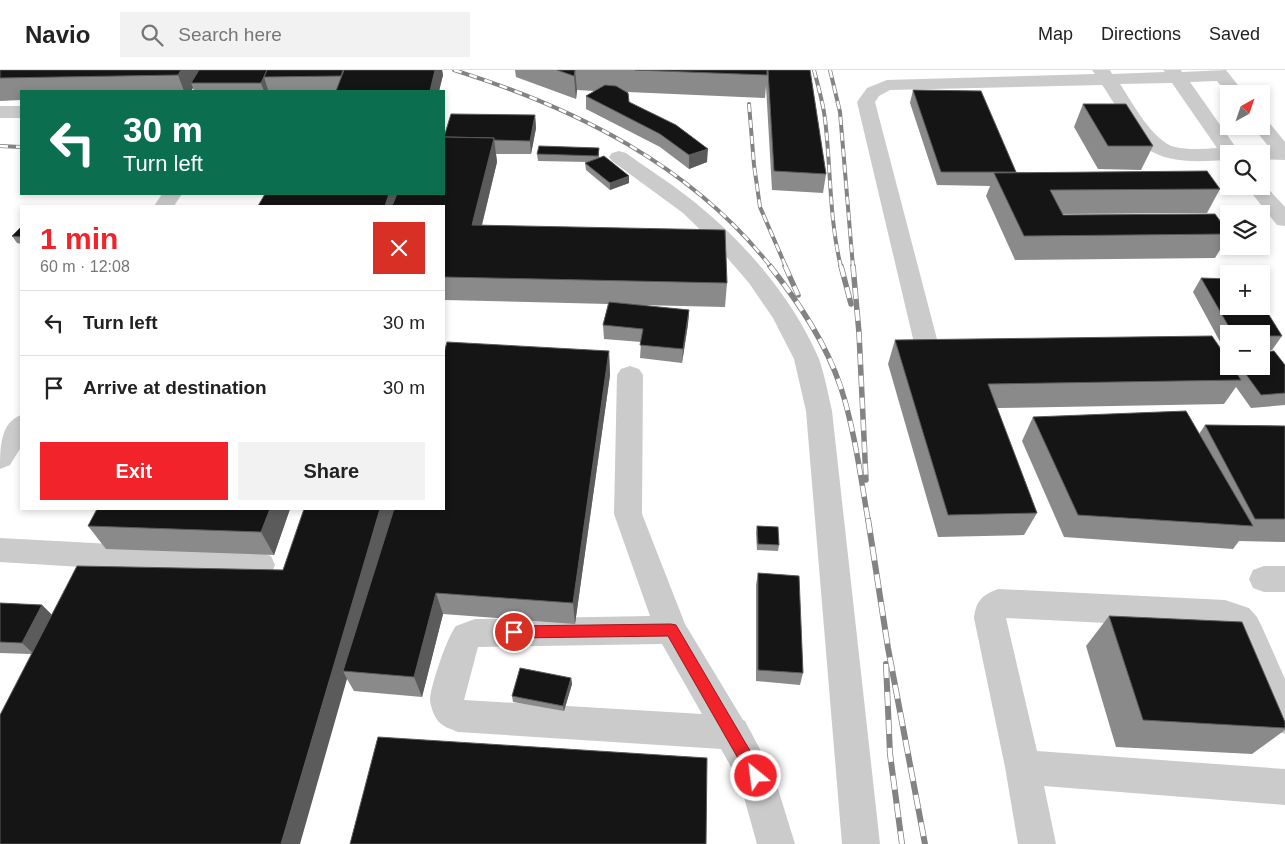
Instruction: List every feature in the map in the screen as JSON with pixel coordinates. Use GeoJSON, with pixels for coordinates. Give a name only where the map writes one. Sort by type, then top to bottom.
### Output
{"type":"FeatureCollection","features":[{"type":"Feature","properties":{"kind":"street"},"geometry":{"type":"LineString","coordinates":[[926,343],[866,102],[873,92],[887,85],[1104,75],[1219,73],[1229,85]]}},
{"type":"Feature","properties":{"kind":"street"},"geometry":{"type":"LineString","coordinates":[[1175,74],[1224,145]]}},
{"type":"Feature","properties":{"kind":"street"},"geometry":{"type":"LineString","coordinates":[[1104,75],[1151,143],[1167,152],[1187,155],[1220,154]]}},
{"type":"Feature","properties":{"kind":"street"},"geometry":{"type":"LineString","coordinates":[[0,112],[20,112]]}},
{"type":"Feature","properties":{"kind":"street"},"geometry":{"type":"LineString","coordinates":[[1269,135],[1284,154]]}},
{"type":"Feature","properties":{"kind":"street"},"geometry":{"type":"LineString","coordinates":[[1270,154],[1284,154]]}},
{"type":"Feature","properties":{"kind":"street"},"geometry":{"type":"LineString","coordinates":[[619,158],[690,209],[729,246],[765,288],[789,326],[806,361],[819,411],[861,844]]}},
{"type":"Feature","properties":{"kind":"street"},"geometry":{"type":"LineString","coordinates":[[1264,195],[1285,220]]}},
{"type":"Feature","properties":{"kind":"street"},"geometry":{"type":"LineString","coordinates":[[630,375],[628,514],[671,630],[733,733],[756,776],[776,844]]}},
{"type":"Feature","properties":{"kind":"street"},"geometry":{"type":"LineString","coordinates":[[0,458],[20,427]]}},
{"type":"Feature","properties":{"kind":"street"},"geometry":{"type":"LineString","coordinates":[[0,550],[260,565]]}},
{"type":"Feature","properties":{"kind":"street"},"geometry":{"type":"LineString","coordinates":[[1037,844],[1024,767],[990,618],[991,608],[998,603],[1225,614],[1238,618],[1246,628],[1285,718]]}},
{"type":"Feature","properties":{"kind":"street"},"geometry":{"type":"LineString","coordinates":[[671,630],[475,632],[466,636],[462,643],[447,699],[450,709],[458,716],[733,733]]}},
{"type":"Feature","properties":{"kind":"street"},"geometry":{"type":"LineString","coordinates":[[1024,767],[1285,787]]}},
{"type":"Feature","properties":{"kind":"building"},"geometry":{"type":"Polygon","coordinates":[[[0,70],[181,70],[178,75],[0,78],[0,70]]]}},
{"type":"Feature","properties":{"kind":"building"},"geometry":{"type":"Polygon","coordinates":[[[199,70],[267,70],[261,83],[191,83],[199,70]]]}},
{"type":"Feature","properties":{"kind":"building"},"geometry":{"type":"Polygon","coordinates":[[[267,70],[343,70],[341,76],[264,77],[267,70]]]}},
{"type":"Feature","properties":{"kind":"building"},"geometry":{"type":"Polygon","coordinates":[[[344,70],[435,70],[430,90],[336,90],[344,70]]]}},
{"type":"Feature","properties":{"kind":"building"},"geometry":{"type":"Polygon","coordinates":[[[557,70],[575,70],[574,76],[557,70]]]}},
{"type":"Feature","properties":{"kind":"building"},"geometry":{"type":"Polygon","coordinates":[[[635,70],[767,70],[767,75],[635,70]]]}},
{"type":"Feature","properties":{"kind":"building"},"geometry":{"type":"Polygon","coordinates":[[[768,70],[810,70],[826,174],[774,171],[768,70]]]}},
{"type":"Feature","properties":{"kind":"building"},"geometry":{"type":"Polygon","coordinates":[[[605,85],[616,86],[628,93],[629,102],[676,125],[708,149],[689,155],[660,134],[586,96],[605,85]]]}},
{"type":"Feature","properties":{"kind":"building"},"geometry":{"type":"Polygon","coordinates":[[[913,90],[981,91],[1016,172],[941,172],[913,90]]]}},
{"type":"Feature","properties":{"kind":"building"},"geometry":{"type":"Polygon","coordinates":[[[1083,104],[1126,104],[1153,146],[1108,146],[1083,104]]]}},
{"type":"Feature","properties":{"kind":"building"},"geometry":{"type":"Polygon","coordinates":[[[451,114],[535,115],[530,141],[445,137],[451,114]]]}},
{"type":"Feature","properties":{"kind":"building"},"geometry":{"type":"Polygon","coordinates":[[[445,137],[494,138],[472,225],[725,230],[727,283],[445,277],[445,205],[392,205],[397,195],[445,195],[445,137]]]}},
{"type":"Feature","properties":{"kind":"building"},"geometry":{"type":"Polygon","coordinates":[[[539,146],[599,148],[598,156],[537,154],[539,146]]]}},
{"type":"Feature","properties":{"kind":"building"},"geometry":{"type":"Polygon","coordinates":[[[604,156],[629,176],[610,183],[585,163],[604,156]]]}},
{"type":"Feature","properties":{"kind":"building"},"geometry":{"type":"Polygon","coordinates":[[[1207,171],[1220,189],[1050,190],[1063,215],[1215,214],[1220,221],[1220,234],[1024,236],[994,173],[1207,171]]]}},
{"type":"Feature","properties":{"kind":"building"},"geometry":{"type":"Polygon","coordinates":[[[264,195],[389,195],[385,205],[259,205],[264,195]]]}},
{"type":"Feature","properties":{"kind":"building"},"geometry":{"type":"Polygon","coordinates":[[[20,228],[20,237],[12,236],[20,228]]]}},
{"type":"Feature","properties":{"kind":"building"},"geometry":{"type":"Polygon","coordinates":[[[1201,278],[1220,279],[1220,311],[1201,278]]]}},
{"type":"Feature","properties":{"kind":"building"},"geometry":{"type":"Polygon","coordinates":[[[609,302],[689,310],[683,349],[640,345],[643,329],[603,325],[609,302]]]}},
{"type":"Feature","properties":{"kind":"building"},"geometry":{"type":"Polygon","coordinates":[[[1222,315],[1269,315],[1282,336],[1270,336],[1270,325],[1228,325],[1222,315]]]}},
{"type":"Feature","properties":{"kind":"building"},"geometry":{"type":"Polygon","coordinates":[[[1212,336],[1220,348],[1220,375],[1238,375],[1241,380],[988,384],[1037,513],[948,515],[895,340],[1212,336]]]}},
{"type":"Feature","properties":{"kind":"building"},"geometry":{"type":"Polygon","coordinates":[[[447,342],[609,351],[573,603],[436,593],[414,677],[343,671],[394,510],[445,510],[445,349],[447,342]]]}},
{"type":"Feature","properties":{"kind":"building"},"geometry":{"type":"Polygon","coordinates":[[[1270,351],[1274,351],[1285,365],[1285,393],[1261,395],[1247,375],[1270,375],[1270,351]]]}},
{"type":"Feature","properties":{"kind":"building"},"geometry":{"type":"Polygon","coordinates":[[[1186,411],[1253,526],[1078,515],[1033,417],[1186,411]]]}},
{"type":"Feature","properties":{"kind":"building"},"geometry":{"type":"Polygon","coordinates":[[[1205,425],[1285,426],[1285,519],[1255,519],[1205,425]]]}},
{"type":"Feature","properties":{"kind":"building"},"geometry":{"type":"Polygon","coordinates":[[[96,510],[270,510],[261,532],[88,526],[96,510]]]}},
{"type":"Feature","properties":{"kind":"building"},"geometry":{"type":"Polygon","coordinates":[[[304,510],[380,510],[281,844],[0,844],[0,715],[77,566],[283,570],[304,510]]]}},
{"type":"Feature","properties":{"kind":"building"},"geometry":{"type":"Polygon","coordinates":[[[757,526],[778,527],[779,545],[758,544],[757,526]]]}},
{"type":"Feature","properties":{"kind":"building"},"geometry":{"type":"Polygon","coordinates":[[[758,573],[799,576],[803,673],[758,670],[758,573]]]}},
{"type":"Feature","properties":{"kind":"building"},"geometry":{"type":"Polygon","coordinates":[[[0,603],[42,605],[22,643],[0,642],[0,603]]]}},
{"type":"Feature","properties":{"kind":"building"},"geometry":{"type":"Polygon","coordinates":[[[1109,616],[1242,622],[1285,722],[1285,728],[1143,720],[1109,616]]]}},
{"type":"Feature","properties":{"kind":"building"},"geometry":{"type":"Polygon","coordinates":[[[520,668],[571,678],[563,706],[512,696],[520,668]]]}},
{"type":"Feature","properties":{"kind":"building"},"geometry":{"type":"Polygon","coordinates":[[[378,737],[707,758],[706,844],[350,844],[378,737]]]}},
{"type":"Feature","properties":{"kind":"railway"},"geometry":{"type":"LineString","coordinates":[[454,70],[543,102],[628,144],[667,170],[705,199],[739,231],[771,267]]}},
{"type":"Feature","properties":{"kind":"railway"},"geometry":{"type":"LineString","coordinates":[[814,70],[825,119],[834,231],[841,267]]}},
{"type":"Feature","properties":{"kind":"railway"},"geometry":{"type":"LineString","coordinates":[[830,70],[840,112],[853,267]]}},
{"type":"Feature","properties":{"kind":"railway"},"geometry":{"type":"LineString","coordinates":[[749,104],[754,165],[760,207],[786,267]]}},
{"type":"Feature","properties":{"kind":"railway"},"geometry":{"type":"LineString","coordinates":[[0,146],[20,147]]}},
{"type":"Feature","properties":{"kind":"railway"},"geometry":{"type":"LineString","coordinates":[[770,266],[811,324],[835,371],[850,419],[868,520]]}},
{"type":"Feature","properties":{"kind":"railway"},"geometry":{"type":"LineString","coordinates":[[785,266],[798,295]]}},
{"type":"Feature","properties":{"kind":"railway"},"geometry":{"type":"LineString","coordinates":[[841,266],[851,304]]}},
{"type":"Feature","properties":{"kind":"railway"},"geometry":{"type":"LineString","coordinates":[[853,266],[859,333],[866,480]]}},
{"type":"Feature","properties":{"kind":"railway"},"geometry":{"type":"LineString","coordinates":[[868,519],[888,648],[925,844]]}},
{"type":"Feature","properties":{"kind":"railway"},"geometry":{"type":"LineString","coordinates":[[886,664],[890,754],[902,844]]}},
{"type":"Feature","properties":{"kind":"route"},"geometry":{"type":"LineString","coordinates":[[514,632],[671,630],[733,733],[756,776]]}}]}
